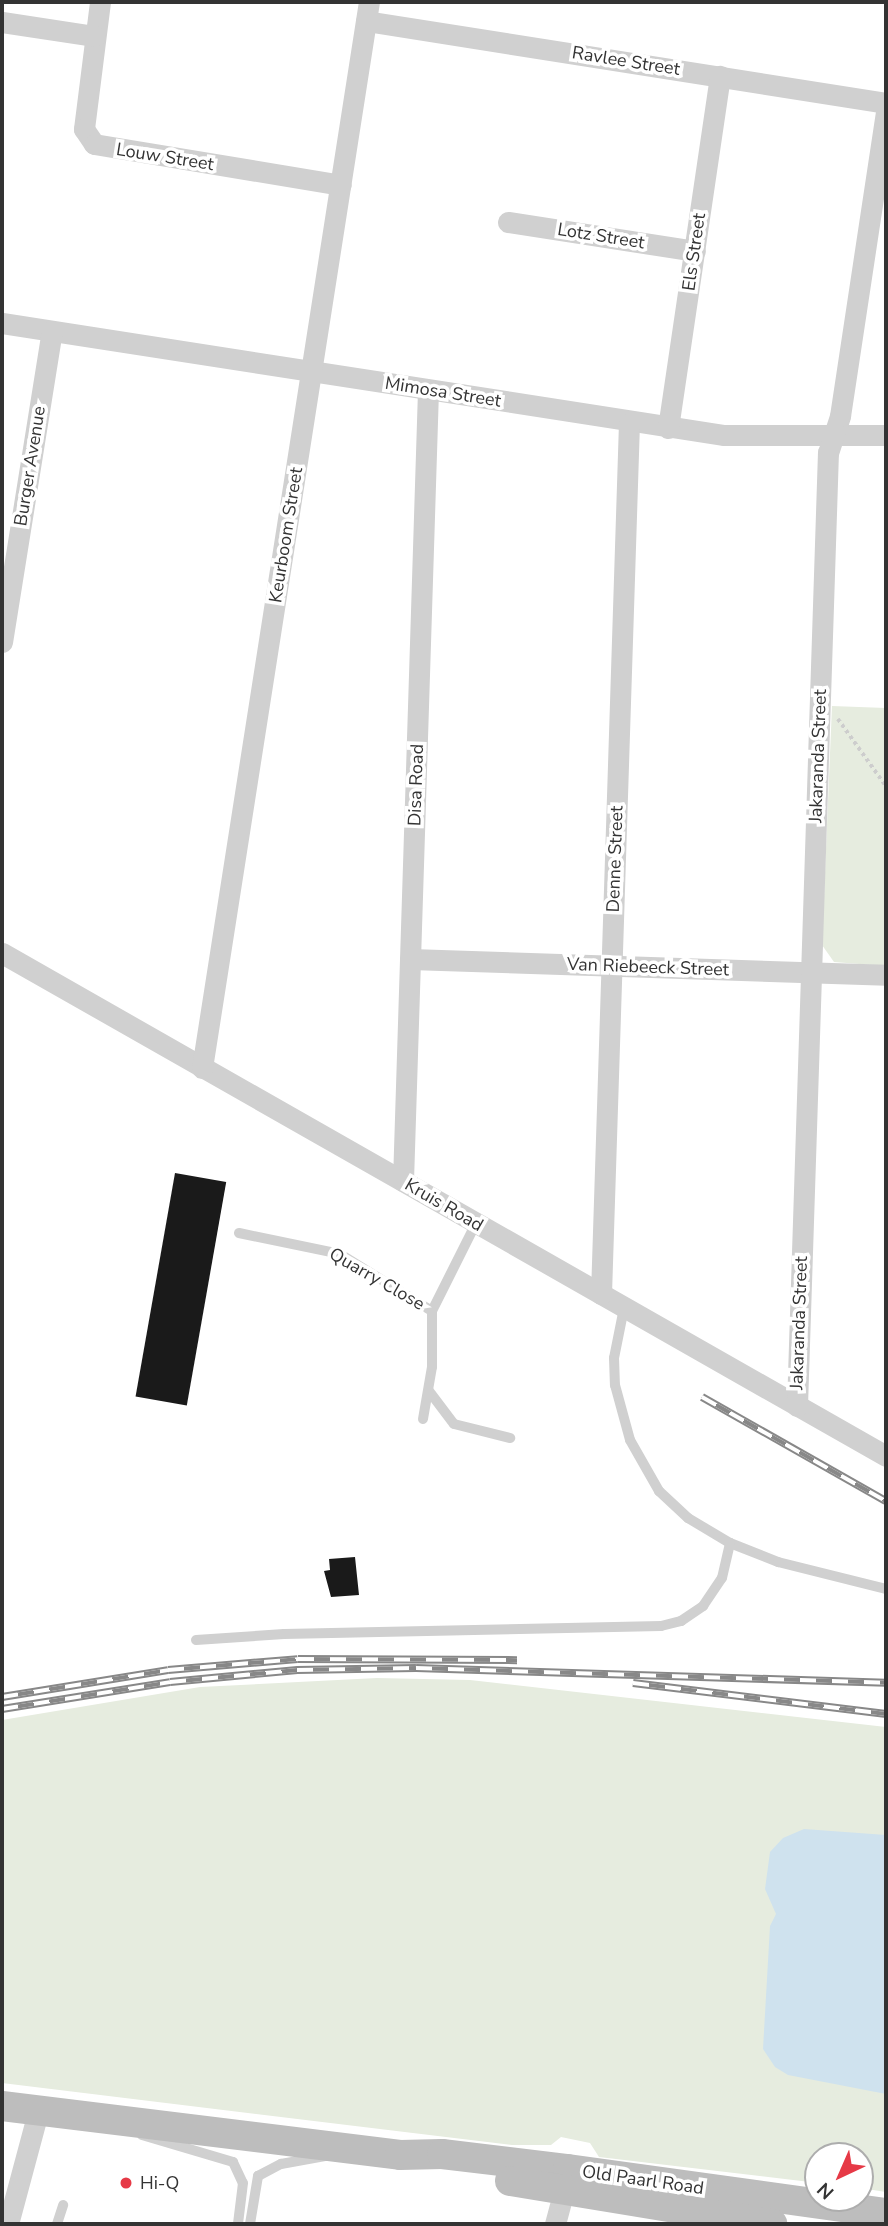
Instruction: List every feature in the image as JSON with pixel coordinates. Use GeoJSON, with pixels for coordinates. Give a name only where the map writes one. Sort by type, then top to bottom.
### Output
{"type":"FeatureCollection","features":[{"type":"Feature","properties":{"kind":"main road","name":"Old Paarl Road"},"geometry":{"type":"LineString","coordinates":[[2,2106],[111,2122],[400,2155],[444,2168],[886,2213]]}},
{"type":"Feature","properties":{"kind":"main road","name":"Old Paarl Road"},"geometry":{"type":"LineString","coordinates":[[566,2180],[772,2224]]}},
{"type":"Feature","properties":{"kind":"street","name":"Louw Street"},"geometry":{"type":"LineString","coordinates":[[100,2],[84,129],[94,144],[341,185]]}},
{"type":"Feature","properties":{"kind":"street","name":"Ravlee Street"},"geometry":{"type":"LineString","coordinates":[[368,11],[720,76],[886,103]]}},
{"type":"Feature","properties":{"kind":"street","name":"Keurboom Street"},"geometry":{"type":"LineString","coordinates":[[202,1068],[368,11]]}},
{"type":"Feature","properties":{"kind":"street"},"geometry":{"type":"LineString","coordinates":[[2,22],[95,36]]}},
{"type":"Feature","properties":{"kind":"street","name":"Els Street"},"geometry":{"type":"LineString","coordinates":[[668,428],[720,76]]}},
{"type":"Feature","properties":{"kind":"street","name":"Jakaranda Street"},"geometry":{"type":"LineString","coordinates":[[797,1406],[828,453],[834,436],[886,111]]}},
{"type":"Feature","properties":{"kind":"street","name":"Lotz Street"},"geometry":{"type":"LineString","coordinates":[[508,222],[695,251]]}},
{"type":"Feature","properties":{"kind":"street","name":"Mimosa Street"},"geometry":{"type":"LineString","coordinates":[[2,323],[668,428],[724,435],[886,435]]}},
{"type":"Feature","properties":{"kind":"street","name":"Burger Avenue"},"geometry":{"type":"LineString","coordinates":[[2,642],[52,331]]}},
{"type":"Feature","properties":{"kind":"street","name":"Disa Road"},"geometry":{"type":"LineString","coordinates":[[403,1181],[428,389]]}},
{"type":"Feature","properties":{"kind":"street","name":"Denne Street"},"geometry":{"type":"LineString","coordinates":[[601,1294],[629,423]]}},
{"type":"Feature","properties":{"kind":"street","name":"Kruis Road"},"geometry":{"type":"LineString","coordinates":[[2,953],[886,1456]]}},
{"type":"Feature","properties":{"kind":"street","name":"Van Riebeeck Street"},"geometry":{"type":"LineString","coordinates":[[410,959],[886,975]]}},
{"type":"Feature","properties":{"kind":"street"},"geometry":{"type":"LineString","coordinates":[[8,2224],[38,2112]]}},
{"type":"Feature","properties":{"kind":"street"},"geometry":{"type":"LineString","coordinates":[[555,2224],[566,2180]]}},
{"type":"Feature","properties":{"kind":"lane","name":"Quarry Close"},"geometry":{"type":"LineString","coordinates":[[423,1419],[429,1391],[432,1311],[476,1223]]}},
{"type":"Feature","properties":{"kind":"lane","name":"Quarry Close"},"geometry":{"type":"LineString","coordinates":[[239,1233],[340,1254],[432,1311]]}},
{"type":"Feature","properties":{"kind":"lane"},"geometry":{"type":"LineString","coordinates":[[624,1308],[614,1358],[615,1385],[638,1458],[671,1504],[730,1543],[778,1562],[886,1589]]}},
{"type":"Feature","properties":{"kind":"lane"},"geometry":{"type":"LineString","coordinates":[[429,1391],[454,1424],[510,1438]]}},
{"type":"Feature","properties":{"kind":"lane"},"geometry":{"type":"LineString","coordinates":[[196,1640],[284,1634],[661,1626],[681,1621],[703,1606],[722,1578],[730,1543]]}},
{"type":"Feature","properties":{"kind":"lane"},"geometry":{"type":"LineString","coordinates":[[111,2122],[171,2147],[220,2155],[233,2162],[243,2183],[238,2224]]}},
{"type":"Feature","properties":{"kind":"lane"},"geometry":{"type":"LineString","coordinates":[[250,2224],[254,2188],[269,2168],[349,2149]]}},
{"type":"Feature","properties":{"kind":"lane"},"geometry":{"type":"LineString","coordinates":[[57,2224],[64,2205]]}},
{"type":"Feature","properties":{"kind":"path"},"geometry":{"type":"LineString","coordinates":[[820,695],[886,786]]}},
{"type":"Feature","properties":{"kind":"shaded area"},"geometry":{"type":"Polygon","coordinates":[[[832,706],[886,708],[886,966],[834,962],[822,945],[832,706]]]}},
{"type":"Feature","properties":{"kind":"shaded area"},"geometry":{"type":"Polygon","coordinates":[[[377,1678],[470,1680],[886,1727],[886,2192],[874,2190],[874,2142],[804,2142],[804,2181],[599,2157],[590,2143],[561,2137],[551,2145],[512,2145],[2,2083],[2,1720],[200,1687],[377,1678]]]}},
{"type":"Feature","properties":{"kind":"water"},"geometry":{"type":"Polygon","coordinates":[[[804,1829],[886,1835],[886,2094],[788,2075],[775,2067],[763,2049],[770,1926],[776,1914],[765,1889],[770,1852],[783,1838],[804,1829]]]}},
{"type":"Feature","properties":{"kind":"building"},"geometry":{"type":"Polygon","coordinates":[[[175,1173],[226,1182],[187,1406],[136,1397],[175,1173]]]}},
{"type":"Feature","properties":{"kind":"building"},"geometry":{"type":"Polygon","coordinates":[[[355,1557],[359,1595],[331,1597],[324,1571],[330,1570],[329,1559],[355,1557]]]}},
{"type":"Feature","properties":{"kind":"railway"},"geometry":{"type":"LineString","coordinates":[[702,1397],[886,1501]]}},
{"type":"Feature","properties":{"kind":"railway"},"geometry":{"type":"LineString","coordinates":[[2,1697],[168,1670],[298,1659],[517,1660]]}},
{"type":"Feature","properties":{"kind":"railway"},"geometry":{"type":"LineString","coordinates":[[2,1709],[170,1682],[297,1670],[416,1668],[886,1683]]}},
{"type":"Feature","properties":{"kind":"railway"},"geometry":{"type":"LineString","coordinates":[[633,1683],[886,1714]]}},
{"type":"Feature","properties":{"kind":"place","name":"Hi-Q"},"geometry":{"type":"Point","coordinates":[126,2183]}}]}
